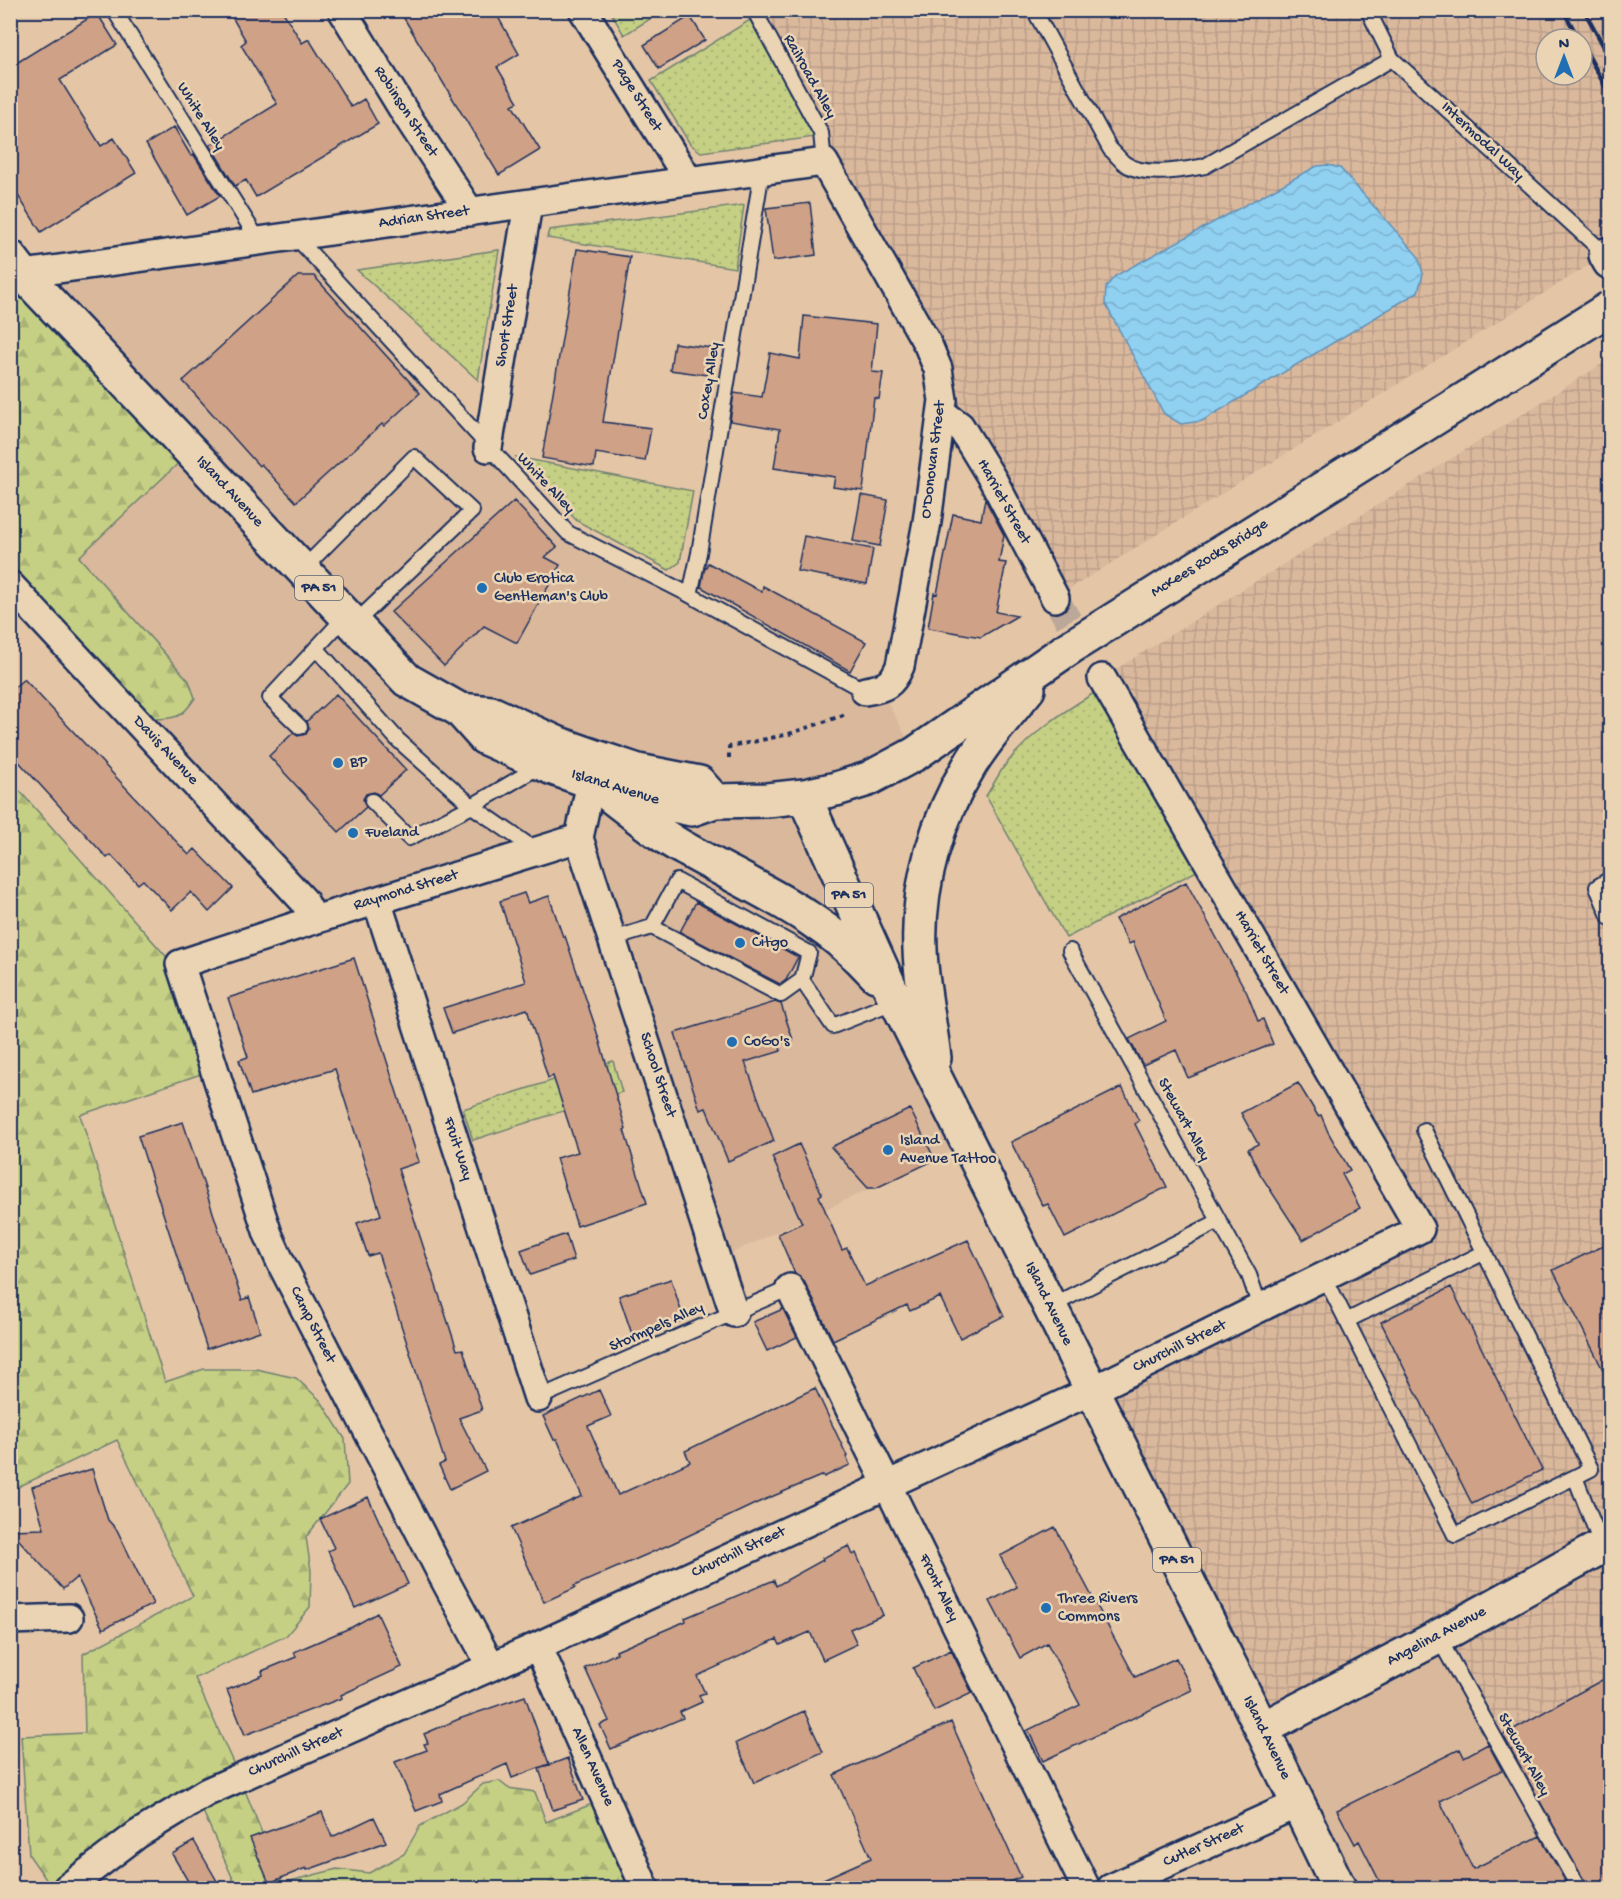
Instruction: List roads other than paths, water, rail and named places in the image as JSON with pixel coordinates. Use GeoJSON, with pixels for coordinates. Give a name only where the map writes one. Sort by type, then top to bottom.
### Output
{"type":"FeatureCollection","features":[{"type":"Feature","properties":{"kind":"main road","name":"Island Avenue"},"geometry":{"type":"LineString","coordinates":[[17,265],[407,680],[460,710],[485,738],[544,765],[591,782],[632,796],[692,809],[715,801],[767,800],[804,796],[895,997],[1263,1729],[1339,1888]]}},
{"type":"Feature","properties":{"kind":"main road","name":"McKees Rocks Bridge"},"geometry":{"type":"LineString","coordinates":[[804,796],[857,782],[891,768],[924,749],[1061,654],[1611,308]]}},
{"type":"Feature","properties":{"kind":"main road"},"geometry":{"type":"LineString","coordinates":[[938,1083],[920,949],[925,883],[932,853],[954,796],[970,765],[996,729],[1061,654]]}},
{"type":"Feature","properties":{"kind":"main road","name":"Island Avenue"},"geometry":{"type":"LineString","coordinates":[[460,710],[491,713],[559,744],[638,771],[699,783],[715,801]]}},
{"type":"Feature","properties":{"kind":"main road"},"geometry":{"type":"LineString","coordinates":[[591,782],[681,865],[798,910],[820,924],[861,959],[895,997]]}},
{"type":"Feature","properties":{"kind":"main road","name":"Angelina Avenue"},"geometry":{"type":"LineString","coordinates":[[1263,1729],[1608,1550]]}},
{"type":"Feature","properties":{"kind":"street","name":"Robinson Street"},"geometry":{"type":"LineString","coordinates":[[342,10],[405,113],[470,212]]}},
{"type":"Feature","properties":{"kind":"street","name":"Page Street"},"geometry":{"type":"LineString","coordinates":[[583,10],[689,181]]}},
{"type":"Feature","properties":{"kind":"street","name":"Adrian Street"},"geometry":{"type":"LineString","coordinates":[[17,265],[259,241],[824,162]]}},
{"type":"Feature","properties":{"kind":"street","name":"O'Donovan Street"},"geometry":{"type":"LineString","coordinates":[[824,162],[928,345],[938,369],[942,387],[942,413],[927,522],[900,666],[894,679],[882,688],[865,691]]}},
{"type":"Feature","properties":{"kind":"street","name":"Short Street"},"geometry":{"type":"LineString","coordinates":[[488,448],[528,204]]}},
{"type":"Feature","properties":{"kind":"street","name":"Harriet Street"},"geometry":{"type":"LineString","coordinates":[[942,413],[960,426],[993,480],[1055,598]]}},
{"type":"Feature","properties":{"kind":"street","name":"Davis Avenue"},"geometry":{"type":"LineString","coordinates":[[10,585],[304,901],[314,920]]}},
{"type":"Feature","properties":{"kind":"street","name":"Harriet Street"},"geometry":{"type":"LineString","coordinates":[[1102,678],[1420,1229]]}},
{"type":"Feature","properties":{"kind":"street"},"geometry":{"type":"LineString","coordinates":[[579,838],[591,782]]}},
{"type":"Feature","properties":{"kind":"street","name":"Raymond Street"},"geometry":{"type":"LineString","coordinates":[[180,964],[579,838]]}},
{"type":"Feature","properties":{"kind":"street","name":"School Street"},"geometry":{"type":"LineString","coordinates":[[579,838],[614,939],[734,1313]]}},
{"type":"Feature","properties":{"kind":"street","name":"Fruit Way"},"geometry":{"type":"LineString","coordinates":[[376,901],[538,1398]]}},
{"type":"Feature","properties":{"kind":"street","name":"Camp Street"},"geometry":{"type":"LineString","coordinates":[[180,964],[268,1234],[491,1666]]}},
{"type":"Feature","properties":{"kind":"street","name":"Churchill Street"},"geometry":{"type":"LineString","coordinates":[[67,1888],[138,1834],[207,1792],[538,1646],[1091,1390],[1420,1229]]}},
{"type":"Feature","properties":{"kind":"street","name":"Front Alley"},"geometry":{"type":"LineString","coordinates":[[790,1288],[1086,1888]]}},
{"type":"Feature","properties":{"kind":"street"},"geometry":{"type":"LineString","coordinates":[[10,1620],[69,1618]]}},
{"type":"Feature","properties":{"kind":"street","name":"Allen Avenue"},"geometry":{"type":"LineString","coordinates":[[538,1646],[645,1888]]}},
{"type":"Feature","properties":{"kind":"street","name":"Cutler Street"},"geometry":{"type":"LineString","coordinates":[[1111,1888],[1298,1804]]}},
{"type":"Feature","properties":{"kind":"lane","name":"White Alley"},"geometry":{"type":"LineString","coordinates":[[114,10],[259,241]]}},
{"type":"Feature","properties":{"kind":"lane","name":"Railroad Alley"},"geometry":{"type":"LineString","coordinates":[[754,10],[821,133],[824,162]]}},
{"type":"Feature","properties":{"kind":"lane"},"geometry":{"type":"LineString","coordinates":[[1034,10],[1110,149],[1126,165],[1151,171],[1179,171],[1205,166],[1392,59]]}},
{"type":"Feature","properties":{"kind":"lane","name":"Intermodal Way"},"geometry":{"type":"LineString","coordinates":[[1368,10],[1392,59],[1608,259]]}},
{"type":"Feature","properties":{"kind":"lane","name":"Coxey Alley"},"geometry":{"type":"LineString","coordinates":[[690,595],[699,553],[762,171]]}},
{"type":"Feature","properties":{"kind":"lane","name":"White Alley"},"geometry":{"type":"LineString","coordinates":[[295,236],[568,533],[690,595],[865,691]]}},
{"type":"Feature","properties":{"kind":"lane"},"geometry":{"type":"LineString","coordinates":[[300,727],[270,698],[316,648],[472,511],[414,457],[302,570]]}},
{"type":"Feature","properties":{"kind":"lane"},"geometry":{"type":"LineString","coordinates":[[316,648],[398,741],[472,806],[537,851]]}},
{"type":"Feature","properties":{"kind":"lane"},"geometry":{"type":"LineString","coordinates":[[372,801],[409,838],[472,806],[544,765]]}},
{"type":"Feature","properties":{"kind":"lane"},"geometry":{"type":"LineString","coordinates":[[614,939],[652,927],[781,996],[802,980],[809,952],[681,865],[652,927]]}},
{"type":"Feature","properties":{"kind":"lane"},"geometry":{"type":"LineString","coordinates":[[1611,879],[1597,887],[1611,918]]}},
{"type":"Feature","properties":{"kind":"lane","name":"Stewart Alley"},"geometry":{"type":"LineString","coordinates":[[1070,951],[1249,1275],[1260,1307]]}},
{"type":"Feature","properties":{"kind":"lane"},"geometry":{"type":"LineString","coordinates":[[802,980],[832,1026],[895,997]]}},
{"type":"Feature","properties":{"kind":"lane"},"geometry":{"type":"LineString","coordinates":[[1324,1276],[1455,1535],[1591,1469],[1424,1130]]}},
{"type":"Feature","properties":{"kind":"lane"},"geometry":{"type":"LineString","coordinates":[[1049,1307],[1220,1221]]}},
{"type":"Feature","properties":{"kind":"lane"},"geometry":{"type":"LineString","coordinates":[[1346,1321],[1485,1252]]}},
{"type":"Feature","properties":{"kind":"lane","name":"Stormpels Alley"},"geometry":{"type":"LineString","coordinates":[[538,1398],[790,1288]]}},
{"type":"Feature","properties":{"kind":"lane"},"geometry":{"type":"LineString","coordinates":[[1575,1477],[1608,1550]]}},
{"type":"Feature","properties":{"kind":"lane","name":"Stewart Alley"},"geometry":{"type":"LineString","coordinates":[[1438,1637],[1579,1888]]}},
{"type":"Feature","properties":{"kind":"water"},"geometry":{"type":"Polygon","coordinates":[[[1328,165],[1340,168],[1418,256],[1423,274],[1418,292],[1202,421],[1181,424],[1164,414],[1105,303],[1106,287],[1115,276],[1317,166],[1328,165]]]}},
{"type":"Feature","properties":{"kind":"tunnel"},"geometry":{"type":"LineString","coordinates":[[1055,598],[1102,678]]}},
{"type":"Feature","properties":{"kind":"railway"},"geometry":{"type":"LineString","coordinates":[[1563,10],[1572,27]]}},
{"type":"Feature","properties":{"kind":"railway"},"geometry":{"type":"LineString","coordinates":[[1584,10],[1610,58]]}},
{"type":"Feature","properties":{"kind":"railway"},"geometry":{"type":"LineString","coordinates":[[1594,66],[1610,95]]}},
{"type":"Feature","properties":{"kind":"place","name":"Club Erotica Gentleman's Club"},"geometry":{"type":"Point","coordinates":[482,588]}},
{"type":"Feature","properties":{"kind":"place","name":"BP"},"geometry":{"type":"Point","coordinates":[338,763]}},
{"type":"Feature","properties":{"kind":"place","name":"Fueland"},"geometry":{"type":"Point","coordinates":[353,833]}},
{"type":"Feature","properties":{"kind":"place","name":"Citgo"},"geometry":{"type":"Point","coordinates":[740,943]}},
{"type":"Feature","properties":{"kind":"place","name":"CoGo's"},"geometry":{"type":"Point","coordinates":[732,1042]}},
{"type":"Feature","properties":{"kind":"place","name":"Island Avenue Tattoo"},"geometry":{"type":"Point","coordinates":[888,1150]}},
{"type":"Feature","properties":{"kind":"place","name":"Three Rivers Commons"},"geometry":{"type":"Point","coordinates":[1046,1608]}}]}
